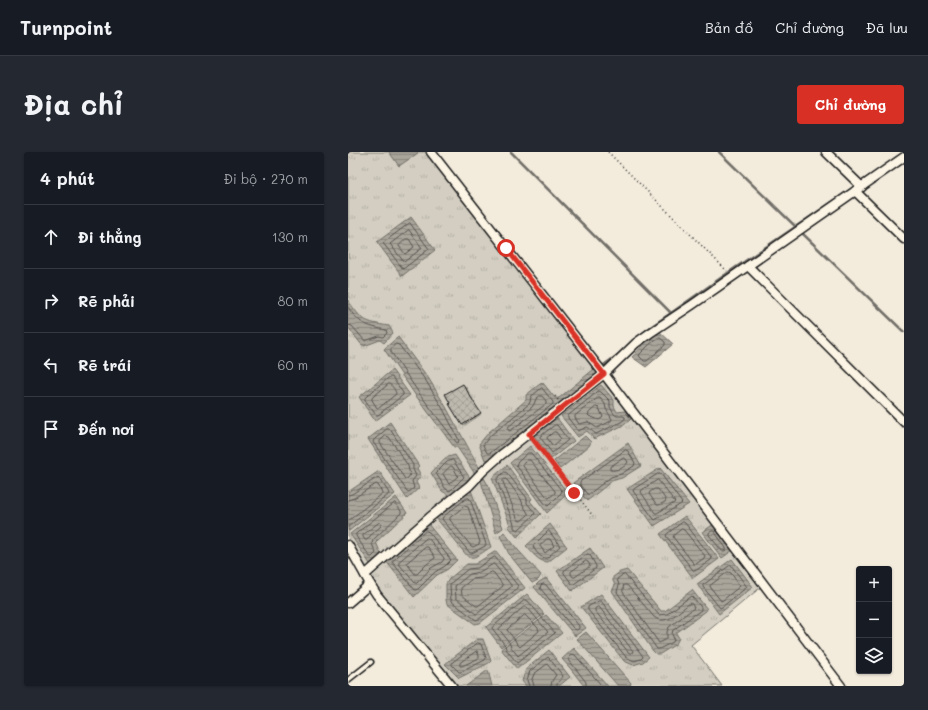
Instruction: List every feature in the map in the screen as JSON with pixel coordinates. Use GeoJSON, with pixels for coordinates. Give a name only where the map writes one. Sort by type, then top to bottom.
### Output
{"type":"FeatureCollection","features":[{"type":"Feature","properties":{"kind":"street"},"geometry":{"type":"LineString","coordinates":[[431,152],[604,374],[841,686]]}},
{"type":"Feature","properties":{"kind":"street"},"geometry":{"type":"LineString","coordinates":[[826,152],[904,239]]}},
{"type":"Feature","properties":{"kind":"street"},"geometry":{"type":"LineString","coordinates":[[365,575],[502,455],[604,374],[636,343],[904,157]]}},
{"type":"Feature","properties":{"kind":"street"},"geometry":{"type":"LineString","coordinates":[[748,266],[904,422]]}},
{"type":"Feature","properties":{"kind":"street"},"geometry":{"type":"LineString","coordinates":[[348,545],[370,584],[378,595],[452,686]]}},
{"type":"Feature","properties":{"kind":"street"},"geometry":{"type":"LineString","coordinates":[[348,603],[370,584]]}},
{"type":"Feature","properties":{"kind":"lane"},"geometry":{"type":"LineString","coordinates":[[348,680],[371,662]]}},
{"type":"Feature","properties":{"kind":"path"},"geometry":{"type":"LineString","coordinates":[[608,152],[732,277]]}},
{"type":"Feature","properties":{"kind":"path"},"geometry":{"type":"LineString","coordinates":[[529,434],[593,516]]}},
{"type":"Feature","properties":{"kind":"green space"},"geometry":{"type":"Polygon","coordinates":[[[348,152],[428,152],[600,374],[366,568],[348,537],[348,152]]]}},
{"type":"Feature","properties":{"kind":"green space"},"geometry":{"type":"Polygon","coordinates":[[[603,379],[761,587],[691,645],[722,686],[456,686],[379,592],[370,576],[428,524],[471,490],[489,470],[603,379]]]}},
{"type":"Feature","properties":{"kind":"water"},"geometry":{"type":"Polygon","coordinates":[[[389,152],[417,152],[418,153],[399,166],[389,152]]]}},
{"type":"Feature","properties":{"kind":"water"},"geometry":{"type":"Polygon","coordinates":[[[411,217],[435,250],[402,276],[377,242],[411,217]]]}},
{"type":"Feature","properties":{"kind":"water"},"geometry":{"type":"Polygon","coordinates":[[[348,300],[364,319],[369,322],[389,326],[393,333],[384,343],[380,340],[364,346],[361,344],[348,327],[348,300]]]}},
{"type":"Feature","properties":{"kind":"water"},"geometry":{"type":"Polygon","coordinates":[[[659,331],[673,344],[646,367],[632,357],[659,331]]]}},
{"type":"Feature","properties":{"kind":"water"},"geometry":{"type":"Polygon","coordinates":[[[398,337],[429,379],[446,407],[480,469],[475,474],[457,447],[454,447],[416,396],[384,349],[398,337]]]}},
{"type":"Feature","properties":{"kind":"water"},"geometry":{"type":"Polygon","coordinates":[[[594,369],[598,374],[488,460],[485,460],[479,444],[489,432],[526,400],[526,395],[543,383],[555,398],[559,398],[594,369]]]}},
{"type":"Feature","properties":{"kind":"water"},"geometry":{"type":"Polygon","coordinates":[[[392,370],[410,395],[375,421],[359,397],[392,370]]]}},
{"type":"Feature","properties":{"kind":"water"},"geometry":{"type":"Polygon","coordinates":[[[601,385],[614,400],[614,406],[617,412],[625,411],[631,419],[624,425],[594,439],[587,431],[578,437],[561,416],[601,385]]]}},
{"type":"Feature","properties":{"kind":"water"},"geometry":{"type":"Polygon","coordinates":[[[557,418],[574,441],[551,459],[534,436],[557,418]]]}},
{"type":"Feature","properties":{"kind":"water"},"geometry":{"type":"Polygon","coordinates":[[[390,422],[419,466],[417,468],[421,476],[416,482],[419,488],[407,499],[368,439],[390,422]]]}},
{"type":"Feature","properties":{"kind":"water"},"geometry":{"type":"Polygon","coordinates":[[[585,436],[591,442],[589,446],[560,469],[554,461],[585,436]]]}},
{"type":"Feature","properties":{"kind":"water"},"geometry":{"type":"Polygon","coordinates":[[[628,443],[641,466],[622,478],[612,481],[587,501],[573,483],[628,443]]]}},
{"type":"Feature","properties":{"kind":"water"},"geometry":{"type":"Polygon","coordinates":[[[530,446],[568,493],[547,513],[510,463],[530,446]]]}},
{"type":"Feature","properties":{"kind":"water"},"geometry":{"type":"Polygon","coordinates":[[[455,455],[470,478],[449,497],[442,491],[431,473],[445,458],[455,455]]]}},
{"type":"Feature","properties":{"kind":"water"},"geometry":{"type":"Polygon","coordinates":[[[507,465],[532,499],[530,501],[541,514],[517,537],[509,527],[510,525],[492,478],[507,465]]]}},
{"type":"Feature","properties":{"kind":"water"},"geometry":{"type":"Polygon","coordinates":[[[660,468],[689,504],[654,526],[627,489],[660,468]]]}},
{"type":"Feature","properties":{"kind":"water"},"geometry":{"type":"Polygon","coordinates":[[[379,471],[395,494],[349,531],[348,492],[379,471]]]}},
{"type":"Feature","properties":{"kind":"water"},"geometry":{"type":"Polygon","coordinates":[[[484,478],[488,485],[503,528],[496,533],[481,481],[484,478]]]}},
{"type":"Feature","properties":{"kind":"water"},"geometry":{"type":"Polygon","coordinates":[[[471,490],[491,547],[477,556],[468,557],[436,518],[471,490]]]}},
{"type":"Feature","properties":{"kind":"water"},"geometry":{"type":"Polygon","coordinates":[[[396,497],[407,513],[376,542],[381,554],[370,564],[350,534],[396,497]]]}},
{"type":"Feature","properties":{"kind":"water"},"geometry":{"type":"Polygon","coordinates":[[[685,516],[719,559],[693,578],[660,534],[685,516]]]}},
{"type":"Feature","properties":{"kind":"water"},"geometry":{"type":"Polygon","coordinates":[[[428,524],[457,560],[448,569],[437,575],[414,597],[386,561],[428,524]]]}},
{"type":"Feature","properties":{"kind":"water"},"geometry":{"type":"Polygon","coordinates":[[[550,524],[567,547],[548,562],[544,562],[538,559],[526,546],[550,524]]]}},
{"type":"Feature","properties":{"kind":"water"},"geometry":{"type":"Polygon","coordinates":[[[714,524],[733,550],[722,558],[702,532],[714,524]]]}},
{"type":"Feature","properties":{"kind":"water"},"geometry":{"type":"Polygon","coordinates":[[[504,532],[541,575],[538,580],[532,583],[509,554],[500,536],[504,532]]]}},
{"type":"Feature","properties":{"kind":"water"},"geometry":{"type":"Polygon","coordinates":[[[590,548],[603,568],[572,591],[557,571],[590,548]]]}},
{"type":"Feature","properties":{"kind":"water"},"geometry":{"type":"Polygon","coordinates":[[[496,551],[525,588],[480,623],[475,624],[447,604],[446,584],[449,579],[467,564],[475,564],[496,551]]]}},
{"type":"Feature","properties":{"kind":"water"},"geometry":{"type":"Polygon","coordinates":[[[732,559],[753,587],[719,614],[697,584],[732,559]]]}},
{"type":"Feature","properties":{"kind":"water"},"geometry":{"type":"Polygon","coordinates":[[[627,570],[661,611],[665,611],[692,590],[707,609],[676,633],[679,638],[676,644],[660,654],[656,654],[653,651],[612,591],[615,585],[613,577],[620,572],[627,570]]]}},
{"type":"Feature","properties":{"kind":"water"},"geometry":{"type":"Polygon","coordinates":[[[546,578],[586,628],[575,636],[534,587],[546,578]]]}},
{"type":"Feature","properties":{"kind":"water"},"geometry":{"type":"Polygon","coordinates":[[[527,594],[544,614],[501,647],[486,627],[527,594]]]}},
{"type":"Feature","properties":{"kind":"water"},"geometry":{"type":"Polygon","coordinates":[[[601,594],[649,657],[643,662],[633,665],[624,661],[581,607],[601,594]]]}},
{"type":"Feature","properties":{"kind":"water"},"geometry":{"type":"Polygon","coordinates":[[[546,615],[562,633],[517,669],[501,649],[546,615]]]}},
{"type":"Feature","properties":{"kind":"water"},"geometry":{"type":"Polygon","coordinates":[[[586,632],[631,683],[630,686],[618,686],[577,639],[586,632]]]}},
{"type":"Feature","properties":{"kind":"water"},"geometry":{"type":"Polygon","coordinates":[[[477,639],[483,639],[491,661],[459,678],[445,664],[477,639]]]}},
{"type":"Feature","properties":{"kind":"water"},"geometry":{"type":"Polygon","coordinates":[[[574,648],[608,686],[584,686],[562,659],[574,648]]]}},
{"type":"Feature","properties":{"kind":"water"},"geometry":{"type":"Polygon","coordinates":[[[549,650],[570,677],[559,686],[526,686],[522,681],[526,669],[549,650]]]}},
{"type":"Feature","properties":{"kind":"water"},"geometry":{"type":"Polygon","coordinates":[[[488,670],[492,686],[466,686],[488,670]]]}},
{"type":"Feature","properties":{"kind":"building"},"geometry":{"type":"Polygon","coordinates":[[[463,384],[481,413],[462,425],[449,404],[450,403],[445,394],[463,384]]]}},
{"type":"Feature","properties":{"kind":"waterway"},"geometry":{"type":"LineString","coordinates":[[511,152],[671,313]]}},
{"type":"Feature","properties":{"kind":"waterway"},"geometry":{"type":"LineString","coordinates":[[719,152],[796,227]]}},
{"type":"Feature","properties":{"kind":"waterway"},"geometry":{"type":"LineString","coordinates":[[638,337],[732,270],[876,172]]}},
{"type":"Feature","properties":{"kind":"waterway"},"geometry":{"type":"LineString","coordinates":[[801,232],[904,332]]}},
{"type":"Feature","properties":{"kind":"waterway"},"geometry":{"type":"LineString","coordinates":[[601,367],[623,351]]}},
{"type":"Feature","properties":{"kind":"route"},"geometry":{"type":"LineString","coordinates":[[506,248],[604,374],[529,434],[574,493]]}}]}
